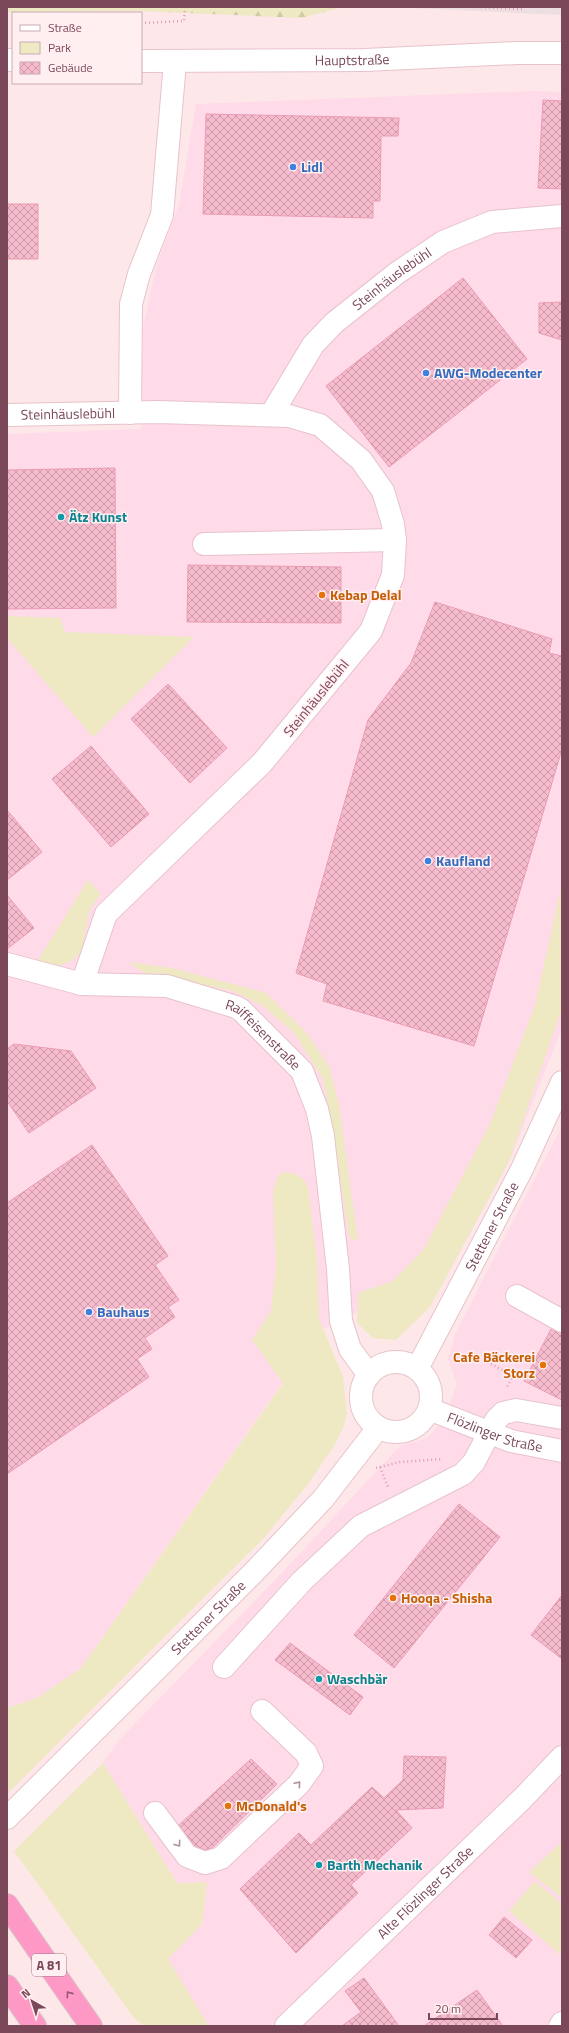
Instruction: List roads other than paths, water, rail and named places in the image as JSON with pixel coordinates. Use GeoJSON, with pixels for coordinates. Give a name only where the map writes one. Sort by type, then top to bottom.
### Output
{"type":"FeatureCollection","features":[{"type":"Feature","properties":{"kind":"highway","name":"A 81"},"geometry":{"type":"LineString","coordinates":[[7,1905],[91,2026]]}},
{"type":"Feature","properties":{"kind":"highway"},"geometry":{"type":"LineString","coordinates":[[7,1986],[35,2026]]}},
{"type":"Feature","properties":{"kind":"street","name":"Hauptstraße"},"geometry":{"type":"LineString","coordinates":[[142,62],[365,60],[517,53],[562,53]]}},
{"type":"Feature","properties":{"kind":"street","name":"Steinhäuslebühl"},"geometry":{"type":"LineString","coordinates":[[130,413],[131,304],[139,274],[162,215],[175,62]]}},
{"type":"Feature","properties":{"kind":"street","name":"Steinhäuslebühl"},"geometry":{"type":"LineString","coordinates":[[271,415],[313,345],[334,323],[397,273],[443,242],[492,222],[562,216]]}},
{"type":"Feature","properties":{"kind":"street","name":"Steinhäuslebühl"},"geometry":{"type":"LineString","coordinates":[[7,415],[130,413],[289,416],[320,425],[362,460],[383,491],[393,524],[395,540],[393,575],[371,631],[262,763],[106,914],[82,984]]}},
{"type":"Feature","properties":{"kind":"street"},"geometry":{"type":"LineString","coordinates":[[204,544],[395,540]]}},
{"type":"Feature","properties":{"kind":"street","name":"Raiffeisenstraße"},"geometry":{"type":"LineString","coordinates":[[7,964],[82,984],[167,986],[236,1007],[242,1010],[302,1071],[317,1108],[323,1136],[338,1269],[342,1321],[350,1349],[369,1375]]}},
{"type":"Feature","properties":{"kind":"street","name":"Stettener Straße"},"geometry":{"type":"LineString","coordinates":[[417,1369],[522,1169],[562,1082]]}},
{"type":"Feature","properties":{"kind":"street"},"geometry":{"type":"LineString","coordinates":[[517,1296],[562,1321]]}},
{"type":"Feature","properties":{"kind":"street"},"geometry":{"type":"LineString","coordinates":[[392,1363],[408,1364],[417,1369],[425,1376],[430,1386],[432,1397],[429,1409],[419,1425],[399,1433],[388,1432],[378,1428],[369,1420],[363,1409],[361,1397],[363,1385],[369,1375],[377,1368],[392,1363]]}},
{"type":"Feature","properties":{"kind":"street","name":"Flözlinger Straße"},"geometry":{"type":"LineString","coordinates":[[429,1409],[511,1441],[562,1451]]}},
{"type":"Feature","properties":{"kind":"street"},"geometry":{"type":"LineString","coordinates":[[224,1667],[302,1581],[361,1526],[463,1474],[474,1462],[496,1420],[503,1413],[516,1410],[562,1418]]}},
{"type":"Feature","properties":{"kind":"street","name":"Stettener Straße"},"geometry":{"type":"LineString","coordinates":[[7,1818],[265,1561],[323,1499],[378,1428]]}},
{"type":"Feature","properties":{"kind":"street"},"geometry":{"type":"LineString","coordinates":[[155,1813],[187,1856],[205,1863],[221,1858],[293,1790],[312,1766],[306,1752],[262,1710]]}},
{"type":"Feature","properties":{"kind":"street","name":"Alte Flözlinger Straße"},"geometry":{"type":"LineString","coordinates":[[286,2026],[522,1799],[562,1757]]}},
{"type":"Feature","properties":{"kind":"place","name":"Lidl"},"geometry":{"type":"Point","coordinates":[293,167]}},
{"type":"Feature","properties":{"kind":"place","name":"AWG-Modecenter"},"geometry":{"type":"Point","coordinates":[426,373]}},
{"type":"Feature","properties":{"kind":"place","name":"Ätz Kunst"},"geometry":{"type":"Point","coordinates":[61,517]}},
{"type":"Feature","properties":{"kind":"place","name":"Kebap Delal"},"geometry":{"type":"Point","coordinates":[322,595]}},
{"type":"Feature","properties":{"kind":"place","name":"Kaufland"},"geometry":{"type":"Point","coordinates":[428,861]}},
{"type":"Feature","properties":{"kind":"place","name":"Bauhaus"},"geometry":{"type":"Point","coordinates":[89,1312]}},
{"type":"Feature","properties":{"kind":"place","name":"Cafe Bäckerei Storz"},"geometry":{"type":"Point","coordinates":[543,1365]}},
{"type":"Feature","properties":{"kind":"place","name":"Hooqa - Shisha"},"geometry":{"type":"Point","coordinates":[393,1598]}},
{"type":"Feature","properties":{"kind":"place","name":"Waschbär"},"geometry":{"type":"Point","coordinates":[319,1679]}},
{"type":"Feature","properties":{"kind":"place","name":"McDonald's"},"geometry":{"type":"Point","coordinates":[228,1806]}},
{"type":"Feature","properties":{"kind":"place","name":"Barth Mechanik"},"geometry":{"type":"Point","coordinates":[319,1865]}}]}
